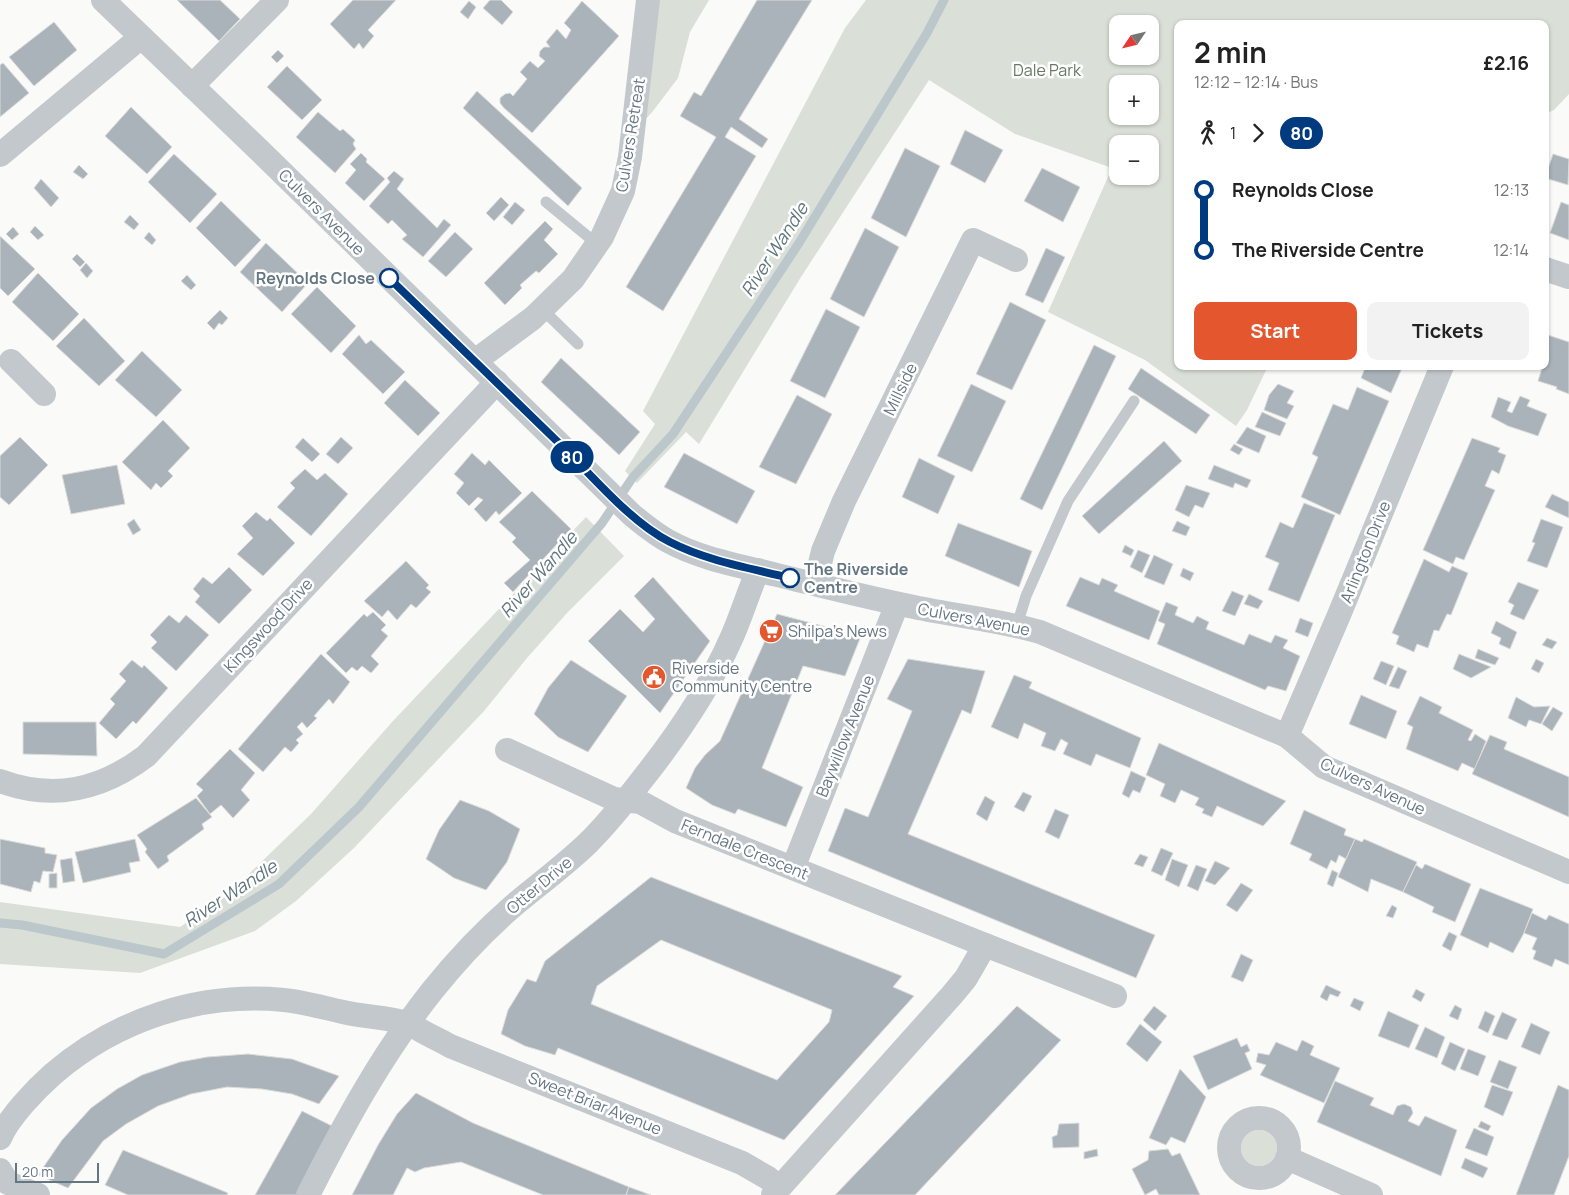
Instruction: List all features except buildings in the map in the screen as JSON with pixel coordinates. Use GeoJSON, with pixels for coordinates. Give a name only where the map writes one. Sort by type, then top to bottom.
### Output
{"type":"FeatureCollection","features":[{"type":"Feature","properties":{"kind":"street","name":"Culvers Avenue"},"geometry":{"type":"LineString","coordinates":[[103,0],[607,491],[650,530],[669,542],[687,550],[758,570],[897,604],[1017,625],[1067,642],[1287,736],[1324,767],[1569,872]]}},
{"type":"Feature","properties":{"kind":"street"},"geometry":{"type":"LineString","coordinates":[[192,86],[277,0]]}},
{"type":"Feature","properties":{"kind":"street","name":"Culvers Retreat"},"geometry":{"type":"LineString","coordinates":[[475,361],[533,318],[574,279],[597,244],[623,191],[631,149],[648,0]]}},
{"type":"Feature","properties":{"kind":"street"},"geometry":{"type":"LineString","coordinates":[[0,155],[141,36]]}},
{"type":"Feature","properties":{"kind":"street","name":"Millside"},"geometry":{"type":"LineString","coordinates":[[815,584],[823,551],[834,524],[973,240],[1016,260]]}},
{"type":"Feature","properties":{"kind":"street"},"geometry":{"type":"LineString","coordinates":[[1549,270],[1569,277]]}},
{"type":"Feature","properties":{"kind":"street"},"geometry":{"type":"LineString","coordinates":[[4,361],[44,394]]}},
{"type":"Feature","properties":{"kind":"street","name":"Arlington Drive"},"geometry":{"type":"LineString","coordinates":[[1287,736],[1440,370]]}},
{"type":"Feature","properties":{"kind":"street","name":"Kingswood Drive"},"geometry":{"type":"LineString","coordinates":[[0,781],[20,788],[40,791],[78,789],[117,776],[146,756],[497,382]]}},
{"type":"Feature","properties":{"kind":"street","name":"Otter Drive"},"geometry":{"type":"LineString","coordinates":[[308,1195],[338,1137],[377,1069],[432,991],[484,932],[558,871],[587,844],[626,801],[661,756],[691,714],[706,688],[731,639],[758,570]]}},
{"type":"Feature","properties":{"kind":"street","name":"Baywillow Avenue"},"geometry":{"type":"LineString","coordinates":[[793,868],[897,604]]}},
{"type":"Feature","properties":{"kind":"street","name":"Ferndale Crescent"},"geometry":{"type":"LineString","coordinates":[[507,750],[614,799],[640,802],[675,820],[985,946],[1115,996]]}},
{"type":"Feature","properties":{"kind":"street"},"geometry":{"type":"LineString","coordinates":[[776,1191],[952,995],[966,978],[985,946]]}},
{"type":"Feature","properties":{"kind":"street","name":"Sweet Briar Avenue"},"geometry":{"type":"LineString","coordinates":[[0,1138],[21,1107],[47,1079],[94,1043],[134,1022],[176,1009],[214,1002],[254,998],[286,1000],[356,1015],[408,1023],[450,1046],[742,1163],[768,1178],[776,1191]]}},
{"type":"Feature","properties":{"kind":"street"},"geometry":{"type":"LineString","coordinates":[[1287,1158],[1371,1195]]}},
{"type":"Feature","properties":{"kind":"street"},"geometry":{"type":"LineString","coordinates":[[4,1176],[38,1195]]}},
{"type":"Feature","properties":{"kind":"lane"},"geometry":{"type":"LineString","coordinates":[[546,202],[597,244]]}},
{"type":"Feature","properties":{"kind":"lane"},"geometry":{"type":"LineString","coordinates":[[542,309],[578,344]]}},
{"type":"Feature","properties":{"kind":"lane"},"geometry":{"type":"LineString","coordinates":[[1017,625],[1026,596],[1068,501],[1134,401]]}},
{"type":"Feature","properties":{"kind":"green space"},"geometry":{"type":"Polygon","coordinates":[[[654,0],[709,0],[690,32],[678,78],[644,121],[654,0]]]}},
{"type":"Feature","properties":{"kind":"green space","name":"Dale Park"},"geometry":{"type":"Polygon","coordinates":[[[866,0],[1569,0],[1569,94],[1554,110],[1549,112],[1549,20],[1174,20],[1174,370],[1266,370],[1247,410],[1236,426],[1145,360],[1048,312],[1109,175],[1109,185],[1159,185],[1159,135],[1109,135],[1109,167],[1015,134],[929,80],[801,277],[699,444],[686,432],[637,483],[625,471],[655,424],[643,411],[845,28],[866,0]]]}},
{"type":"Feature","properties":{"kind":"green space"},"geometry":{"type":"Polygon","coordinates":[[[586,517],[624,556],[567,613],[484,711],[354,848],[296,901],[255,931],[140,973],[0,964],[0,902],[180,927],[226,896],[311,814],[393,721],[586,517]]]}},
{"type":"Feature","properties":{"kind":"green space"},"geometry":{"type":"Polygon","coordinates":[[[1259,1130],[1266,1131],[1272,1135],[1276,1141],[1276,1155],[1272,1161],[1266,1165],[1259,1166],[1252,1165],[1246,1161],[1242,1155],[1241,1148],[1242,1141],[1246,1135],[1252,1131],[1259,1130]]]}},
{"type":"Feature","properties":{"kind":"waterway","name":"River Wandle"},"geometry":{"type":"LineString","coordinates":[[0,923],[22,925],[164,954],[279,884],[359,807],[602,523],[633,477],[673,434],[799,243],[927,33],[944,0]]}},
{"type":"Feature","properties":{"kind":"bus line","name":"80"},"geometry":{"type":"LineString","coordinates":[[389,278],[607,491],[650,530],[669,542],[687,550],[790,578]]}},
{"type":"Feature","properties":{"kind":"place","name":"Reynolds Close"},"geometry":{"type":"Point","coordinates":[389,278]}},
{"type":"Feature","properties":{"kind":"place","name":"The Riverside Centre"},"geometry":{"type":"Point","coordinates":[790,578]}},
{"type":"Feature","properties":{"kind":"place","name":"Shilpa's News"},"geometry":{"type":"Point","coordinates":[771,631]}},
{"type":"Feature","properties":{"kind":"place","name":"Riverside Community Centre"},"geometry":{"type":"Point","coordinates":[654,677]}}]}
